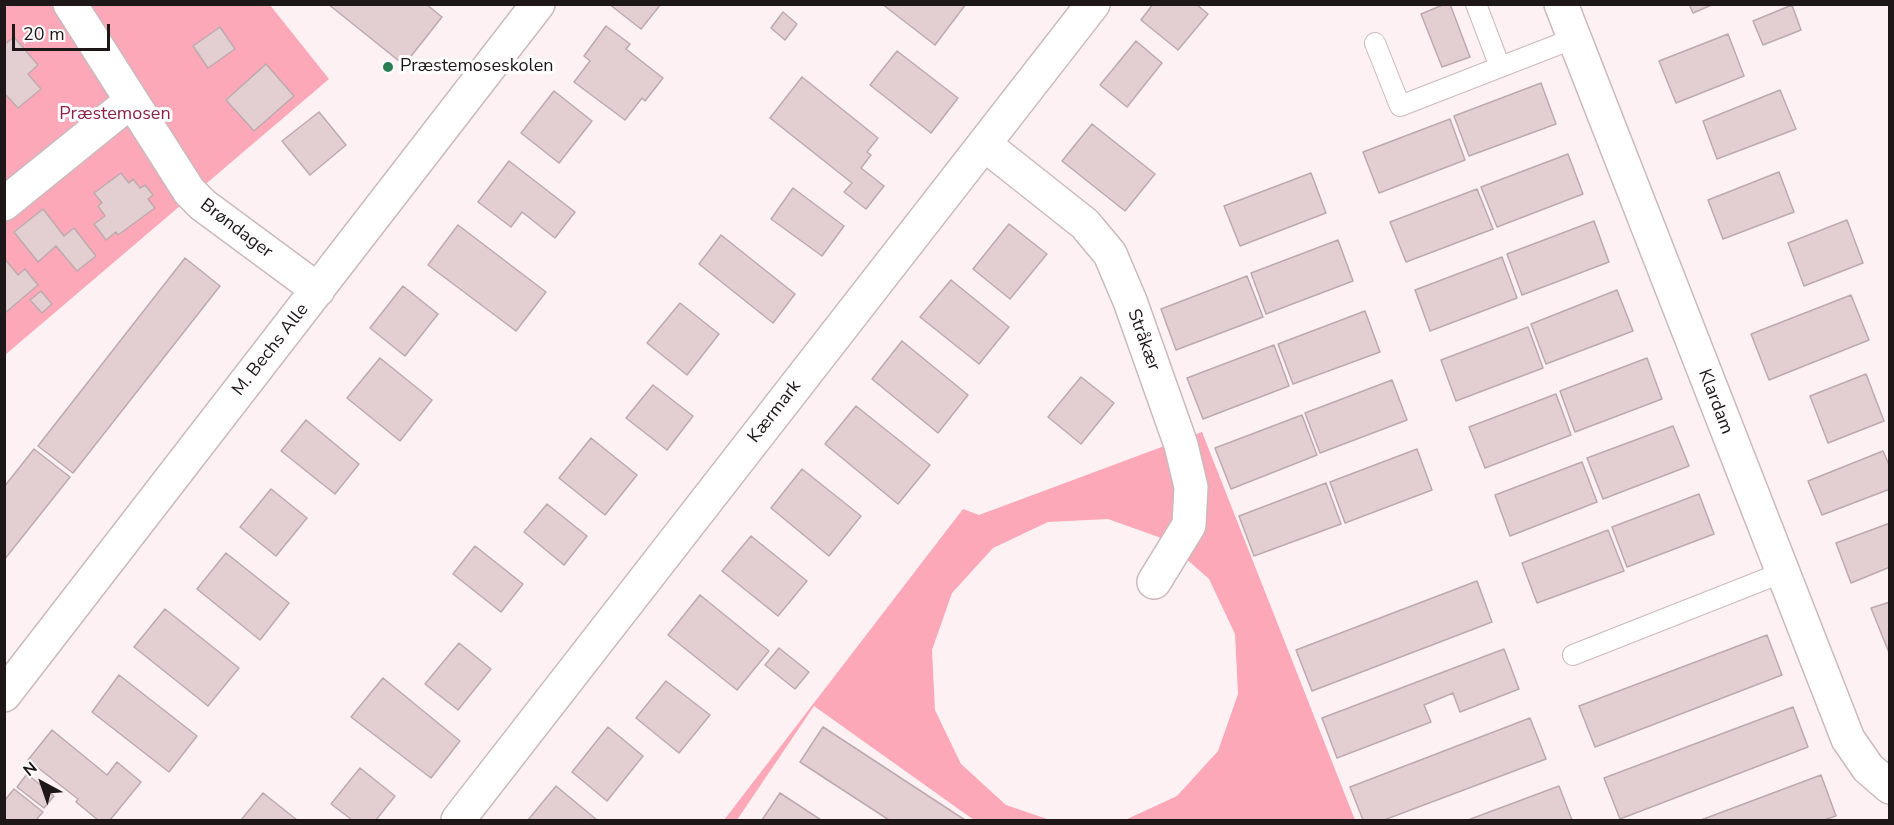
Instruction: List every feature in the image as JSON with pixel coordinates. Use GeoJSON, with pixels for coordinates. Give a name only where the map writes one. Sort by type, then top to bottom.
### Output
{"type":"FeatureCollection","features":[{"type":"Feature","properties":{"kind":"street","name":"Brøndager"},"geometry":{"type":"LineString","coordinates":[[70,4],[176,173],[203,205],[318,290]]}},
{"type":"Feature","properties":{"kind":"street","name":"M. Bechs Alle"},"geometry":{"type":"LineString","coordinates":[[4,695],[538,4]]}},
{"type":"Feature","properties":{"kind":"street","name":"Kærmark"},"geometry":{"type":"LineString","coordinates":[[458,820],[1093,4]]}},
{"type":"Feature","properties":{"kind":"street","name":"Klardam"},"geometry":{"type":"LineString","coordinates":[[1561,4],[1781,573],[1848,739],[1868,768],[1890,787]]}},
{"type":"Feature","properties":{"kind":"street"},"geometry":{"type":"LineString","coordinates":[[4,204],[130,102]]}},
{"type":"Feature","properties":{"kind":"street","name":"Stråkær"},"geometry":{"type":"LineString","coordinates":[[984,144],[1085,224],[1110,254],[1130,301],[1180,445],[1191,487],[1189,525],[1154,582]]}},
{"type":"Feature","properties":{"kind":"lane"},"geometry":{"type":"LineString","coordinates":[[1476,4],[1500,67]]}},
{"type":"Feature","properties":{"kind":"lane"},"geometry":{"type":"LineString","coordinates":[[1375,42],[1400,106],[1575,38]]}},
{"type":"Feature","properties":{"kind":"lane"},"geometry":{"type":"LineString","coordinates":[[1573,655],[1781,573]]}},
{"type":"Feature","properties":{"kind":"green space","name":"Præstemosen"},"geometry":{"type":"Polygon","coordinates":[[[5,5],[270,5],[329,79],[5,355],[5,5]]]}},
{"type":"Feature","properties":{"kind":"green space"},"geometry":{"type":"Polygon","coordinates":[[[1202,432],[1355,820],[1125,820],[1177,796],[1218,751],[1238,694],[1235,634],[1209,579],[1164,539],[1108,519],[1048,522],[993,548],[952,593],[932,650],[935,710],[961,764],[1006,805],[1050,820],[974,820],[814,706],[737,820],[724,820],[963,509],[979,515],[1202,432]]]}},
{"type":"Feature","properties":{"kind":"building"},"geometry":{"type":"Polygon","coordinates":[[[328,4],[426,4],[442,17],[404,65],[328,4]]]}},
{"type":"Feature","properties":{"kind":"building"},"geometry":{"type":"Polygon","coordinates":[[[609,4],[661,4],[641,29],[609,4]]]}},
{"type":"Feature","properties":{"kind":"building"},"geometry":{"type":"Polygon","coordinates":[[[882,4],[966,4],[935,45],[882,4]]]}},
{"type":"Feature","properties":{"kind":"building"},"geometry":{"type":"Polygon","coordinates":[[[1153,4],[1196,4],[1208,14],[1178,50],[1141,20],[1153,4]]]}},
{"type":"Feature","properties":{"kind":"building"},"geometry":{"type":"Polygon","coordinates":[[[1450,4],[1470,57],[1442,67],[1421,14],[1450,4]]]}},
{"type":"Feature","properties":{"kind":"building"},"geometry":{"type":"Polygon","coordinates":[[[1689,4],[1714,4],[1693,13],[1689,4]]]}},
{"type":"Feature","properties":{"kind":"building"},"geometry":{"type":"Polygon","coordinates":[[[1792,5],[1801,30],[1763,45],[1753,21],[1792,5]]]}},
{"type":"Feature","properties":{"kind":"building"},"geometry":{"type":"Polygon","coordinates":[[[783,12],[797,24],[785,40],[771,28],[783,12]]]}},
{"type":"Feature","properties":{"kind":"building"},"geometry":{"type":"Polygon","coordinates":[[[606,26],[630,44],[626,49],[663,78],[645,101],[642,98],[625,120],[574,82],[590,61],[584,56],[606,26]]]}},
{"type":"Feature","properties":{"kind":"building"},"geometry":{"type":"Polygon","coordinates":[[[220,27],[235,49],[208,68],[193,46],[220,27]]]}},
{"type":"Feature","properties":{"kind":"building"},"geometry":{"type":"Polygon","coordinates":[[[1728,34],[1744,76],[1676,103],[1659,61],[1728,34]]]}},
{"type":"Feature","properties":{"kind":"building"},"geometry":{"type":"Polygon","coordinates":[[[14,37],[38,65],[28,74],[41,89],[18,108],[4,93],[4,45],[14,37]]]}},
{"type":"Feature","properties":{"kind":"building"},"geometry":{"type":"Polygon","coordinates":[[[1136,41],[1162,63],[1127,107],[1100,85],[1136,41]]]}},
{"type":"Feature","properties":{"kind":"building"},"geometry":{"type":"Polygon","coordinates":[[[897,51],[958,98],[931,133],[870,85],[897,51]]]}},
{"type":"Feature","properties":{"kind":"building"},"geometry":{"type":"Polygon","coordinates":[[[266,64],[294,96],[254,131],[226,100],[266,64]]]}},
{"type":"Feature","properties":{"kind":"building"},"geometry":{"type":"Polygon","coordinates":[[[802,77],[878,138],[867,152],[871,155],[861,168],[884,186],[866,209],[844,192],[852,183],[770,118],[802,77]]]}},
{"type":"Feature","properties":{"kind":"building"},"geometry":{"type":"Polygon","coordinates":[[[1541,83],[1556,124],[1469,156],[1454,116],[1541,83]]]}},
{"type":"Feature","properties":{"kind":"building"},"geometry":{"type":"Polygon","coordinates":[[[1780,90],[1796,129],[1717,159],[1703,121],[1780,90]]]}},
{"type":"Feature","properties":{"kind":"building"},"geometry":{"type":"Polygon","coordinates":[[[554,91],[592,121],[559,163],[521,133],[554,91]]]}},
{"type":"Feature","properties":{"kind":"building"},"geometry":{"type":"Polygon","coordinates":[[[319,112],[346,145],[310,175],[282,141],[319,112]]]}},
{"type":"Feature","properties":{"kind":"building"},"geometry":{"type":"Polygon","coordinates":[[[1450,119],[1465,160],[1379,193],[1363,152],[1450,119]]]}},
{"type":"Feature","properties":{"kind":"building"},"geometry":{"type":"Polygon","coordinates":[[[1092,124],[1155,174],[1125,211],[1062,161],[1092,124]]]}},
{"type":"Feature","properties":{"kind":"building"},"geometry":{"type":"Polygon","coordinates":[[[1568,154],[1583,194],[1497,227],[1481,187],[1568,154]]]}},
{"type":"Feature","properties":{"kind":"building"},"geometry":{"type":"Polygon","coordinates":[[[509,161],[575,212],[555,238],[522,212],[511,227],[478,202],[509,161]]]}},
{"type":"Feature","properties":{"kind":"building"},"geometry":{"type":"Polygon","coordinates":[[[1779,172],[1794,212],[1723,239],[1708,200],[1779,172]]]}},
{"type":"Feature","properties":{"kind":"building"},"geometry":{"type":"Polygon","coordinates":[[[121,173],[129,183],[133,179],[140,188],[145,185],[153,195],[148,199],[155,208],[118,235],[116,232],[106,240],[94,224],[105,216],[98,206],[102,203],[94,193],[121,173]]]}},
{"type":"Feature","properties":{"kind":"building"},"geometry":{"type":"Polygon","coordinates":[[[1311,173],[1326,213],[1240,246],[1224,206],[1311,173]]]}},
{"type":"Feature","properties":{"kind":"building"},"geometry":{"type":"Polygon","coordinates":[[[793,188],[844,226],[822,256],[771,219],[793,188]]]}},
{"type":"Feature","properties":{"kind":"building"},"geometry":{"type":"Polygon","coordinates":[[[1477,189],[1493,229],[1406,262],[1390,222],[1477,189]]]}},
{"type":"Feature","properties":{"kind":"building"},"geometry":{"type":"Polygon","coordinates":[[[43,209],[64,236],[74,228],[96,256],[77,271],[56,246],[38,262],[14,232],[43,209]]]}},
{"type":"Feature","properties":{"kind":"building"},"geometry":{"type":"Polygon","coordinates":[[[1847,220],[1863,263],[1804,286],[1788,243],[1847,220]]]}},
{"type":"Feature","properties":{"kind":"building"},"geometry":{"type":"Polygon","coordinates":[[[1594,221],[1609,262],[1522,295],[1507,254],[1594,221]]]}},
{"type":"Feature","properties":{"kind":"building"},"geometry":{"type":"Polygon","coordinates":[[[1009,224],[1047,254],[1010,299],[973,269],[1009,224]]]}},
{"type":"Feature","properties":{"kind":"building"},"geometry":{"type":"Polygon","coordinates":[[[458,225],[546,292],[516,331],[428,265],[458,225]]]}},
{"type":"Feature","properties":{"kind":"building"},"geometry":{"type":"Polygon","coordinates":[[[721,235],[795,294],[773,323],[699,264],[721,235]]]}},
{"type":"Feature","properties":{"kind":"building"},"geometry":{"type":"Polygon","coordinates":[[[1338,240],[1353,281],[1266,314],[1251,273],[1338,240]]]}},
{"type":"Feature","properties":{"kind":"building"},"geometry":{"type":"Polygon","coordinates":[[[1502,257],[1517,298],[1430,331],[1415,290],[1502,257]]]}},
{"type":"Feature","properties":{"kind":"building"},"geometry":{"type":"Polygon","coordinates":[[[4,258],[18,275],[25,269],[38,285],[5,313],[4,258]]]}},
{"type":"Feature","properties":{"kind":"building"},"geometry":{"type":"Polygon","coordinates":[[[185,258],[220,286],[73,473],[38,446],[185,258]]]}},
{"type":"Feature","properties":{"kind":"building"},"geometry":{"type":"Polygon","coordinates":[[[1247,276],[1263,317],[1176,350],[1161,309],[1247,276]]]}},
{"type":"Feature","properties":{"kind":"building"},"geometry":{"type":"Polygon","coordinates":[[[951,280],[1009,327],[979,364],[920,317],[951,280]]]}},
{"type":"Feature","properties":{"kind":"building"},"geometry":{"type":"Polygon","coordinates":[[[403,286],[438,314],[405,356],[370,328],[403,286]]]}},
{"type":"Feature","properties":{"kind":"building"},"geometry":{"type":"Polygon","coordinates":[[[1617,290],[1633,331],[1546,364],[1531,324],[1617,290]]]}},
{"type":"Feature","properties":{"kind":"building"},"geometry":{"type":"Polygon","coordinates":[[[41,291],[52,304],[42,313],[30,300],[41,291]]]}},
{"type":"Feature","properties":{"kind":"building"},"geometry":{"type":"Polygon","coordinates":[[[1851,295],[1869,340],[1769,380],[1751,334],[1851,295]]]}},
{"type":"Feature","properties":{"kind":"building"},"geometry":{"type":"Polygon","coordinates":[[[680,303],[719,334],[687,375],[647,343],[680,303]]]}},
{"type":"Feature","properties":{"kind":"building"},"geometry":{"type":"Polygon","coordinates":[[[1365,311],[1380,352],[1293,384],[1278,344],[1365,311]]]}},
{"type":"Feature","properties":{"kind":"building"},"geometry":{"type":"Polygon","coordinates":[[[1528,327],[1543,368],[1456,401],[1441,360],[1528,327]]]}},
{"type":"Feature","properties":{"kind":"building"},"geometry":{"type":"Polygon","coordinates":[[[902,341],[968,395],[938,433],[872,379],[902,341]]]}},
{"type":"Feature","properties":{"kind":"building"},"geometry":{"type":"Polygon","coordinates":[[[1274,345],[1289,386],[1203,419],[1187,378],[1274,345]]]}},
{"type":"Feature","properties":{"kind":"building"},"geometry":{"type":"Polygon","coordinates":[[[380,358],[432,400],[400,441],[347,398],[380,358]]]}},
{"type":"Feature","properties":{"kind":"building"},"geometry":{"type":"Polygon","coordinates":[[[1647,358],[1662,399],[1575,432],[1560,391],[1647,358]]]}},
{"type":"Feature","properties":{"kind":"building"},"geometry":{"type":"Polygon","coordinates":[[[1866,374],[1884,421],[1828,443],[1810,396],[1866,374]]]}},
{"type":"Feature","properties":{"kind":"building"},"geometry":{"type":"Polygon","coordinates":[[[1081,377],[1114,403],[1081,444],[1048,417],[1081,377]]]}},
{"type":"Feature","properties":{"kind":"building"},"geometry":{"type":"Polygon","coordinates":[[[1392,380],[1407,420],[1320,453],[1305,413],[1392,380]]]}},
{"type":"Feature","properties":{"kind":"building"},"geometry":{"type":"Polygon","coordinates":[[[653,385],[693,416],[667,450],[626,418],[653,385]]]}},
{"type":"Feature","properties":{"kind":"building"},"geometry":{"type":"Polygon","coordinates":[[[1556,394],[1571,435],[1485,468],[1469,427],[1556,394]]]}},
{"type":"Feature","properties":{"kind":"building"},"geometry":{"type":"Polygon","coordinates":[[[856,406],[930,465],[898,504],[825,444],[856,406]]]}},
{"type":"Feature","properties":{"kind":"building"},"geometry":{"type":"Polygon","coordinates":[[[1302,415],[1317,455],[1231,489],[1215,448],[1302,415]]]}},
{"type":"Feature","properties":{"kind":"building"},"geometry":{"type":"Polygon","coordinates":[[[306,420],[359,464],[335,494],[281,451],[306,420]]]}},
{"type":"Feature","properties":{"kind":"building"},"geometry":{"type":"Polygon","coordinates":[[[1673,426],[1689,466],[1603,499],[1587,458],[1673,426]]]}},
{"type":"Feature","properties":{"kind":"building"},"geometry":{"type":"Polygon","coordinates":[[[591,438],[637,475],[605,515],[559,478],[591,438]]]}},
{"type":"Feature","properties":{"kind":"building"},"geometry":{"type":"Polygon","coordinates":[[[34,449],[70,477],[4,560],[4,487],[34,449]]]}},
{"type":"Feature","properties":{"kind":"building"},"geometry":{"type":"Polygon","coordinates":[[[1417,449],[1432,490],[1345,523],[1330,482],[1417,449]]]}},
{"type":"Feature","properties":{"kind":"building"},"geometry":{"type":"Polygon","coordinates":[[[1883,451],[1890,467],[1890,489],[1822,515],[1808,481],[1883,451]]]}},
{"type":"Feature","properties":{"kind":"building"},"geometry":{"type":"Polygon","coordinates":[[[1582,462],[1597,502],[1510,536],[1495,495],[1582,462]]]}},
{"type":"Feature","properties":{"kind":"building"},"geometry":{"type":"Polygon","coordinates":[[[802,469],[861,516],[829,556],[771,508],[802,469]]]}},
{"type":"Feature","properties":{"kind":"building"},"geometry":{"type":"Polygon","coordinates":[[[1326,483],[1341,524],[1254,556],[1239,516],[1326,483]]]}},
{"type":"Feature","properties":{"kind":"building"},"geometry":{"type":"Polygon","coordinates":[[[271,489],[307,518],[276,556],[240,527],[271,489]]]}},
{"type":"Feature","properties":{"kind":"building"},"geometry":{"type":"Polygon","coordinates":[[[1699,494],[1714,534],[1627,567],[1612,527],[1699,494]]]}},
{"type":"Feature","properties":{"kind":"building"},"geometry":{"type":"Polygon","coordinates":[[[547,504],[587,536],[564,565],[524,532],[547,504]]]}},
{"type":"Feature","properties":{"kind":"building"},"geometry":{"type":"Polygon","coordinates":[[[1890,523],[1890,567],[1851,583],[1836,543],[1890,523]]]}},
{"type":"Feature","properties":{"kind":"building"},"geometry":{"type":"Polygon","coordinates":[[[1608,530],[1624,571],[1537,603],[1522,563],[1608,530]]]}},
{"type":"Feature","properties":{"kind":"building"},"geometry":{"type":"Polygon","coordinates":[[[751,536],[807,581],[778,616],[722,571],[751,536]]]}},
{"type":"Feature","properties":{"kind":"building"},"geometry":{"type":"Polygon","coordinates":[[[475,546],[523,584],[501,612],[453,574],[475,546]]]}},
{"type":"Feature","properties":{"kind":"building"},"geometry":{"type":"Polygon","coordinates":[[[226,553],[289,603],[260,640],[197,589],[226,553]]]}},
{"type":"Feature","properties":{"kind":"building"},"geometry":{"type":"Polygon","coordinates":[[[1477,581],[1492,622],[1312,691],[1296,650],[1477,581]]]}},
{"type":"Feature","properties":{"kind":"building"},"geometry":{"type":"Polygon","coordinates":[[[700,595],[769,651],[737,690],[668,635],[700,595]]]}},
{"type":"Feature","properties":{"kind":"building"},"geometry":{"type":"Polygon","coordinates":[[[1890,602],[1890,655],[1871,608],[1890,602]]]}},
{"type":"Feature","properties":{"kind":"building"},"geometry":{"type":"Polygon","coordinates":[[[165,609],[239,668],[208,706],[134,647],[165,609]]]}},
{"type":"Feature","properties":{"kind":"building"},"geometry":{"type":"Polygon","coordinates":[[[1767,635],[1782,675],[1595,747],[1579,706],[1767,635]]]}},
{"type":"Feature","properties":{"kind":"building"},"geometry":{"type":"Polygon","coordinates":[[[459,643],[491,669],[458,710],[425,684],[459,643]]]}},
{"type":"Feature","properties":{"kind":"building"},"geometry":{"type":"Polygon","coordinates":[[[779,648],[809,672],[795,689],[765,665],[779,648]]]}},
{"type":"Feature","properties":{"kind":"building"},"geometry":{"type":"Polygon","coordinates":[[[1504,649],[1519,689],[1460,712],[1453,693],[1424,705],[1431,722],[1337,758],[1322,718],[1504,649]]]}},
{"type":"Feature","properties":{"kind":"building"},"geometry":{"type":"Polygon","coordinates":[[[119,675],[197,736],[169,772],[92,712],[119,675]]]}},
{"type":"Feature","properties":{"kind":"building"},"geometry":{"type":"Polygon","coordinates":[[[383,678],[460,741],[431,778],[351,717],[383,678]]]}},
{"type":"Feature","properties":{"kind":"building"},"geometry":{"type":"Polygon","coordinates":[[[666,681],[710,715],[679,753],[636,718],[666,681]]]}},
{"type":"Feature","properties":{"kind":"building"},"geometry":{"type":"Polygon","coordinates":[[[1793,707],[1808,747],[1620,819],[1604,778],[1793,707]]]}},
{"type":"Feature","properties":{"kind":"building"},"geometry":{"type":"Polygon","coordinates":[[[1530,718],[1546,759],[1384,820],[1363,820],[1350,787],[1530,718]]]}},
{"type":"Feature","properties":{"kind":"building"},"geometry":{"type":"Polygon","coordinates":[[[608,727],[643,756],[607,801],[572,772],[608,727]]]}},
{"type":"Feature","properties":{"kind":"building"},"geometry":{"type":"Polygon","coordinates":[[[823,727],[965,820],[889,820],[800,762],[823,727]]]}},
{"type":"Feature","properties":{"kind":"building"},"geometry":{"type":"Polygon","coordinates":[[[52,730],[107,775],[117,762],[141,782],[110,820],[98,820],[76,802],[78,799],[28,760],[52,730]]]}},
{"type":"Feature","properties":{"kind":"building"},"geometry":{"type":"Polygon","coordinates":[[[360,768],[395,796],[376,820],[352,820],[331,804],[360,768]]]}},
{"type":"Feature","properties":{"kind":"building"},"geometry":{"type":"Polygon","coordinates":[[[27,774],[54,796],[44,808],[17,787],[27,774]]]}},
{"type":"Feature","properties":{"kind":"building"},"geometry":{"type":"Polygon","coordinates":[[[1821,775],[1836,816],[1824,820],[1701,820],[1821,775]]]}},
{"type":"Feature","properties":{"kind":"building"},"geometry":{"type":"Polygon","coordinates":[[[556,786],[597,820],[528,820],[556,786]]]}},
{"type":"Feature","properties":{"kind":"building"},"geometry":{"type":"Polygon","coordinates":[[[1559,786],[1572,820],[1468,820],[1559,786]]]}},
{"type":"Feature","properties":{"kind":"building"},"geometry":{"type":"Polygon","coordinates":[[[14,789],[43,812],[36,820],[4,820],[4,801],[14,789]]]}},
{"type":"Feature","properties":{"kind":"building"},"geometry":{"type":"Polygon","coordinates":[[[263,793],[297,820],[241,820],[263,793]]]}},
{"type":"Feature","properties":{"kind":"building"},"geometry":{"type":"Polygon","coordinates":[[[780,793],[821,820],[762,820],[780,793]]]}},
{"type":"Feature","properties":{"kind":"place","name":"Præstemoseskolen"},"geometry":{"type":"Point","coordinates":[388,67]}}]}
